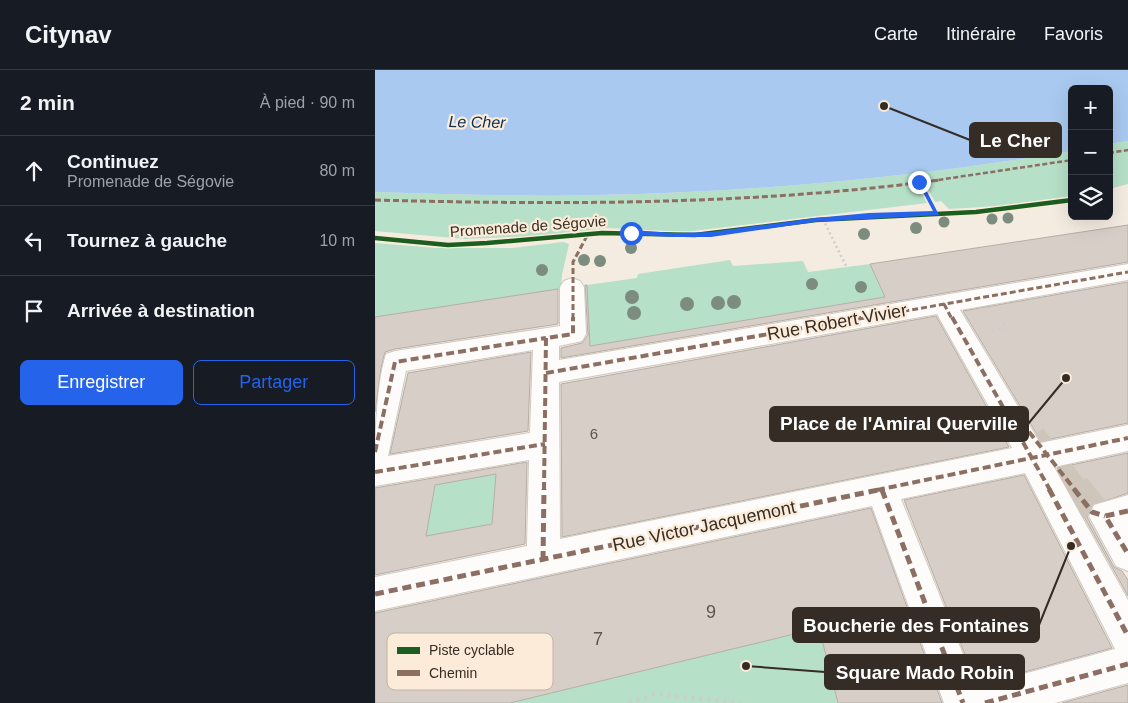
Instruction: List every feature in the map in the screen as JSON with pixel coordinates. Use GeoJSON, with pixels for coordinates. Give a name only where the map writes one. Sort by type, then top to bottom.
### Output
{"type":"FeatureCollection","features":[{"type":"Feature","properties":{"kind":"street","name":"Rue Robert Vivier"},"geometry":{"type":"LineString","coordinates":[[546,373],[1128,272]]}},
{"type":"Feature","properties":{"kind":"street"},"geometry":{"type":"LineString","coordinates":[[375,452],[395,362],[573,334],[572,287]]}},
{"type":"Feature","properties":{"kind":"street"},"geometry":{"type":"LineString","coordinates":[[944,304],[1033,458],[1128,636]]}},
{"type":"Feature","properties":{"kind":"street"},"geometry":{"type":"LineString","coordinates":[[543,560],[546,338]]}},
{"type":"Feature","properties":{"kind":"street","name":"Rue Victor Jacquemont"},"geometry":{"type":"LineString","coordinates":[[375,594],[1128,438]]}},
{"type":"Feature","properties":{"kind":"street"},"geometry":{"type":"LineString","coordinates":[[375,472],[545,444]]}},
{"type":"Feature","properties":{"kind":"street"},"geometry":{"type":"LineString","coordinates":[[882,490],[963,703]]}},
{"type":"Feature","properties":{"kind":"street"},"geometry":{"type":"LineString","coordinates":[[1108,513],[1128,554]]}},
{"type":"Feature","properties":{"kind":"street"},"geometry":{"type":"LineString","coordinates":[[985,703],[1128,664]]}},
{"type":"Feature","properties":{"kind":"path"},"geometry":{"type":"LineString","coordinates":[[919,182],[937,213]]}},
{"type":"Feature","properties":{"kind":"path"},"geometry":{"type":"LineString","coordinates":[[927,214],[946,213]]}},
{"type":"Feature","properties":{"kind":"path"},"geometry":{"type":"LineString","coordinates":[[823,219],[846,266]]}},
{"type":"Feature","properties":{"kind":"path"},"geometry":{"type":"LineString","coordinates":[[815,220],[832,219]]}},
{"type":"Feature","properties":{"kind":"path"},"geometry":{"type":"LineString","coordinates":[[629,703],[655,694],[742,703]]}},
{"type":"Feature","properties":{"kind":"green space"},"geometry":{"type":"Polygon","coordinates":[[[1128,141],[1128,184],[1113,188],[1113,175],[1113,143],[1128,141]]]}},
{"type":"Feature","properties":{"kind":"green space"},"geometry":{"type":"Polygon","coordinates":[[[1068,152],[1068,197],[997,206],[949,209],[941,201],[935,202],[926,186],[918,187],[927,203],[684,232],[607,228],[535,236],[465,239],[375,231],[375,192],[542,196],[717,191],[895,176],[1068,152]]]}},
{"type":"Feature","properties":{"kind":"green space"},"geometry":{"type":"Polygon","coordinates":[[[563,242],[569,244],[561,289],[375,317],[375,243],[436,248],[512,248],[563,242]]]}},
{"type":"Feature","properties":{"kind":"green space"},"geometry":{"type":"Polygon","coordinates":[[[730,260],[733,266],[803,261],[808,272],[870,264],[885,297],[590,346],[587,285],[637,278],[638,274],[730,260]]]}},
{"type":"Feature","properties":{"kind":"green space"},"geometry":{"type":"Polygon","coordinates":[[[496,474],[492,524],[426,536],[435,485],[496,474]]]}},
{"type":"Feature","properties":{"kind":"green space"},"geometry":{"type":"Polygon","coordinates":[[[819,628],[838,703],[510,703],[819,628]]]}},
{"type":"Feature","properties":{"kind":"water"},"geometry":{"type":"Polygon","coordinates":[[[375,70],[1128,70],[1128,141],[1113,143],[1113,85],[1068,85],[1068,152],[895,176],[717,191],[542,196],[375,192],[375,70]]]}},
{"type":"Feature","properties":{"kind":"building"},"geometry":{"type":"Polygon","coordinates":[[[1128,225],[1128,262],[561,358],[561,348],[582,343],[588,335],[585,285],[587,285],[590,346],[885,297],[870,264],[1128,225]]]}},
{"type":"Feature","properties":{"kind":"building"},"geometry":{"type":"Polygon","coordinates":[[[1128,282],[1128,423],[1041,441],[963,311],[1128,282]]]}},
{"type":"Feature","properties":{"kind":"building"},"geometry":{"type":"Polygon","coordinates":[[[558,289],[558,324],[385,352],[375,412],[375,317],[558,289]]]}},
{"type":"Feature","properties":{"kind":"building"},"geometry":{"type":"Polygon","coordinates":[[[936,316],[1009,447],[562,537],[561,384],[936,316]]]}},
{"type":"Feature","properties":{"kind":"building"},"geometry":{"type":"Polygon","coordinates":[[[531,352],[528,431],[390,454],[408,373],[531,352]]]}},
{"type":"Feature","properties":{"kind":"building"},"geometry":{"type":"Polygon","coordinates":[[[1128,453],[1128,493],[1085,508],[1088,513],[1087,517],[1114,567],[1122,571],[1128,580],[1128,596],[1057,468],[1128,453]]]}},
{"type":"Feature","properties":{"kind":"building"},"geometry":{"type":"Polygon","coordinates":[[[527,462],[525,544],[375,575],[375,488],[527,462]],[[496,474],[435,485],[426,536],[492,524],[496,474]]]}},
{"type":"Feature","properties":{"kind":"building"},"geometry":{"type":"Polygon","coordinates":[[[1024,475],[1112,648],[977,685],[904,500],[1024,475]]]}},
{"type":"Feature","properties":{"kind":"building"},"geometry":{"type":"Polygon","coordinates":[[[871,508],[942,703],[838,703],[819,628],[510,703],[375,703],[375,613],[871,508]]]}},
{"type":"Feature","properties":{"kind":"building"},"geometry":{"type":"Polygon","coordinates":[[[1128,685],[1128,703],[1062,703],[1128,685]]]}},
{"type":"Feature","properties":{"kind":"tunnel"},"geometry":{"type":"LineString","coordinates":[[1032,437],[1074,490]]}},
{"type":"Feature","properties":{"kind":"tunnel"},"geometry":{"type":"LineString","coordinates":[[1073,489],[1092,512]]}},
{"type":"Feature","properties":{"kind":"marked path"},"geometry":{"type":"LineString","coordinates":[[1113,152],[1128,150]]}},
{"type":"Feature","properties":{"kind":"marked path"},"geometry":{"type":"LineString","coordinates":[[375,200],[571,203],[737,199],[881,187],[1068,161]]}},
{"type":"Feature","properties":{"kind":"marked path"},"geometry":{"type":"LineString","coordinates":[[543,560],[546,338],[573,334],[573,262],[588,234]]}},
{"type":"Feature","properties":{"kind":"marked path"},"geometry":{"type":"LineString","coordinates":[[546,373],[1128,272]]}},
{"type":"Feature","properties":{"kind":"marked path"},"geometry":{"type":"LineString","coordinates":[[944,304],[1033,458],[1128,636]]}},
{"type":"Feature","properties":{"kind":"marked path"},"geometry":{"type":"LineString","coordinates":[[375,452],[395,362],[546,338]]}},
{"type":"Feature","properties":{"kind":"marked path"},"geometry":{"type":"LineString","coordinates":[[1014,413],[1092,512],[1105,516]]}},
{"type":"Feature","properties":{"kind":"marked path"},"geometry":{"type":"LineString","coordinates":[[375,594],[1128,438]]}},
{"type":"Feature","properties":{"kind":"marked path"},"geometry":{"type":"LineString","coordinates":[[375,472],[545,444]]}},
{"type":"Feature","properties":{"kind":"marked path"},"geometry":{"type":"LineString","coordinates":[[882,490],[963,703]]}},
{"type":"Feature","properties":{"kind":"marked path"},"geometry":{"type":"LineString","coordinates":[[1128,511],[1105,516],[1128,554]]}},
{"type":"Feature","properties":{"kind":"marked path"},"geometry":{"type":"LineString","coordinates":[[985,703],[1128,664]]}},
{"type":"Feature","properties":{"kind":"cycle path","name":"Promenade de Ségovie"},"geometry":{"type":"LineString","coordinates":[[375,238],[421,244],[448,245],[602,233],[695,235],[724,233],[816,220],[976,212],[1068,201]]}},
{"type":"Feature","properties":{"kind":"place","name":"Le Cher"},"geometry":{"type":"Point","coordinates":[884,106]}},
{"type":"Feature","properties":{"kind":"place","name":"Place de l'Amiral Querville"},"geometry":{"type":"Point","coordinates":[1066,378]}},
{"type":"Feature","properties":{"kind":"place","name":"Boucherie des Fontaines"},"geometry":{"type":"Point","coordinates":[1071,546]}},
{"type":"Feature","properties":{"kind":"place","name":"Square Mado Robin"},"geometry":{"type":"Point","coordinates":[746,666]}},
{"type":"Feature","properties":{"kind":"route"},"geometry":{"type":"LineString","coordinates":[[631,233],[711,234],[815,220],[869,215],[937,213],[919,182]]}}]}
